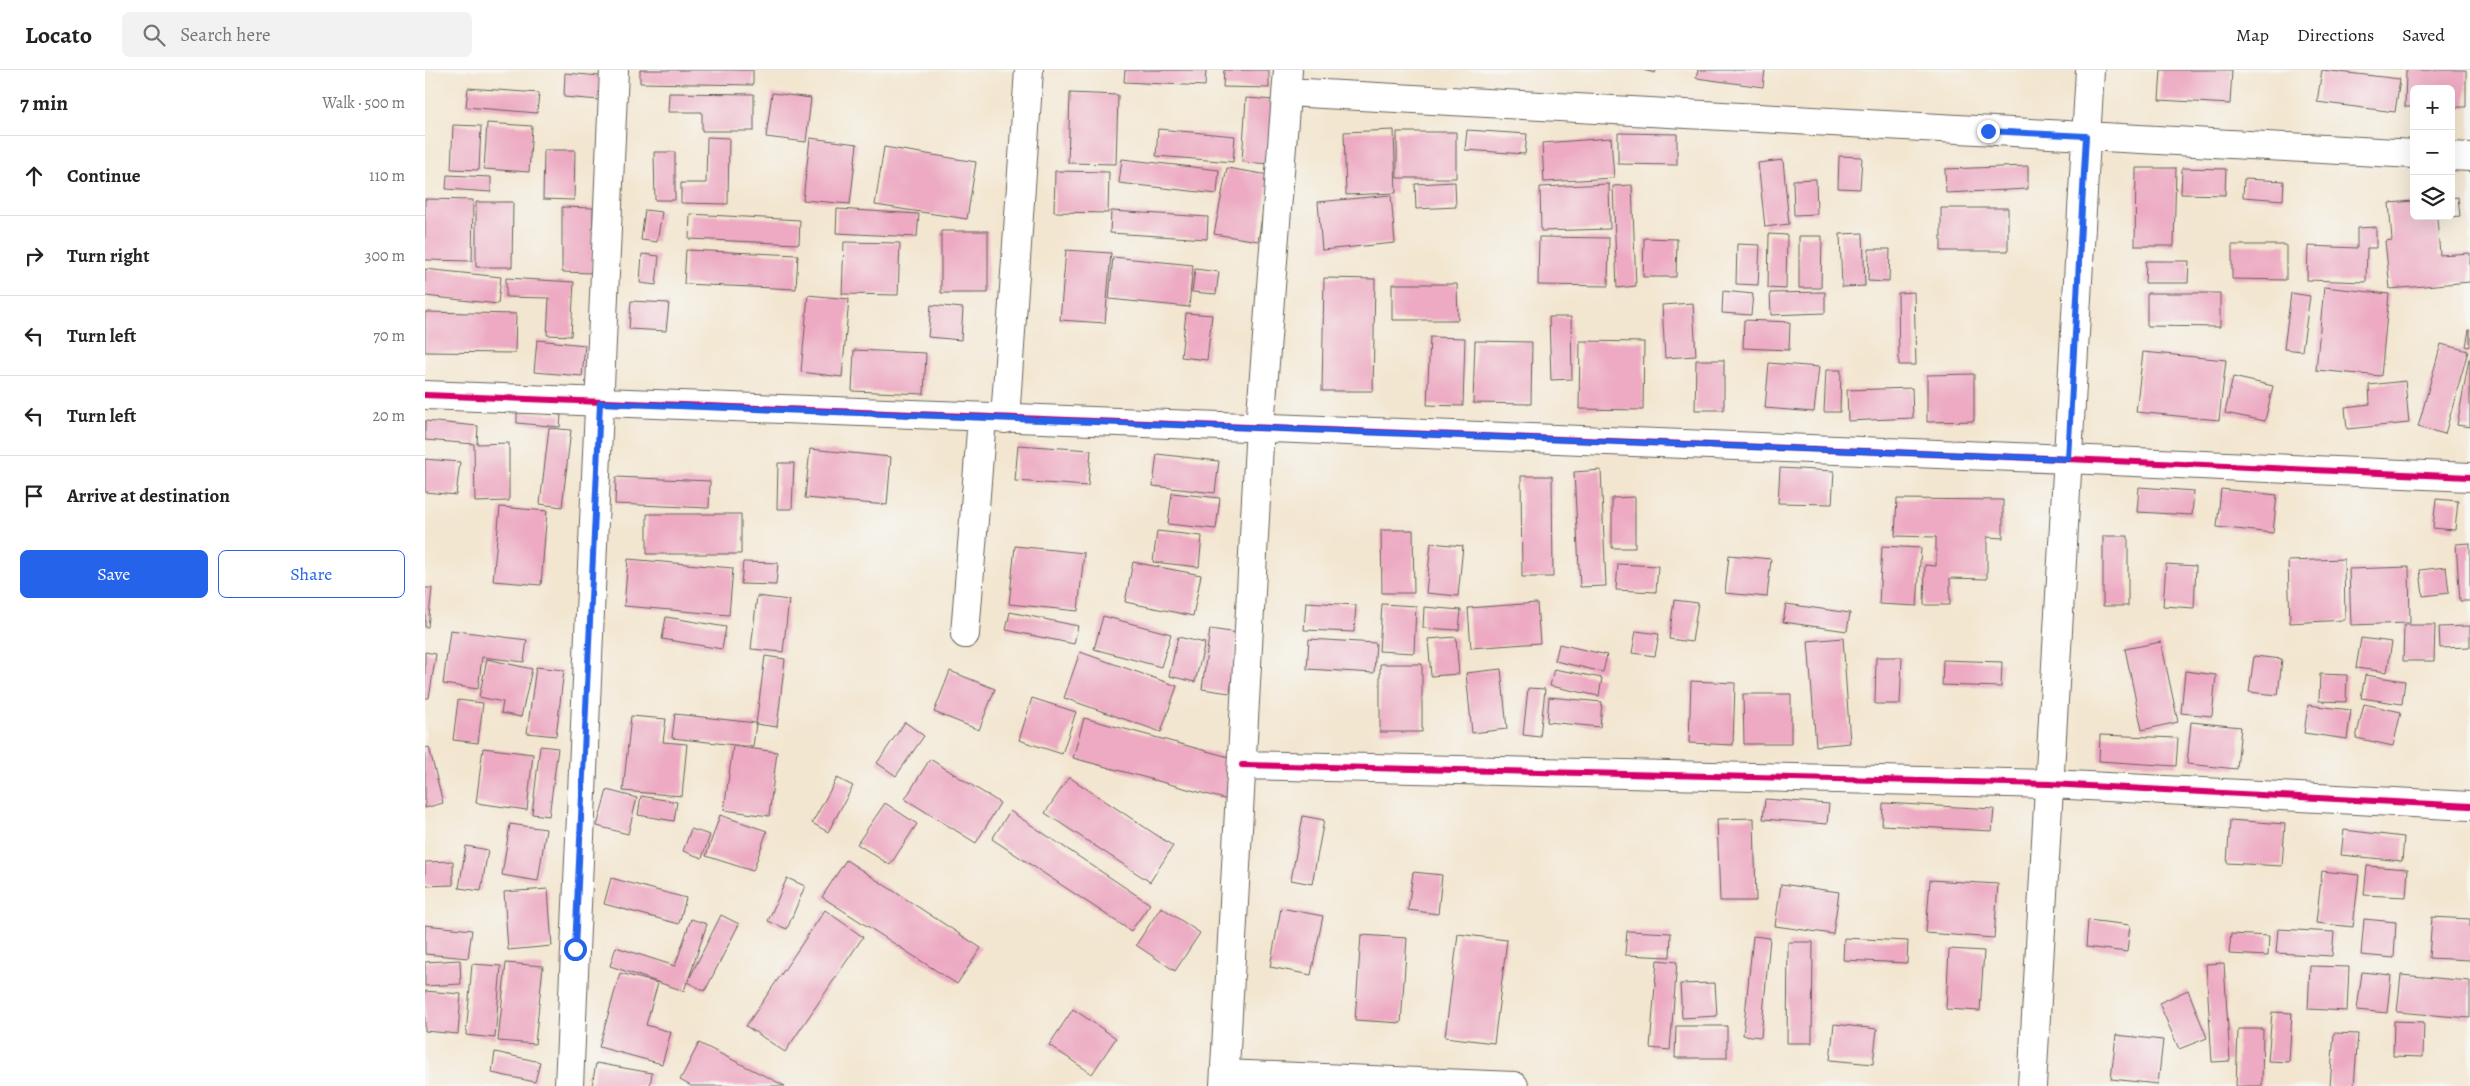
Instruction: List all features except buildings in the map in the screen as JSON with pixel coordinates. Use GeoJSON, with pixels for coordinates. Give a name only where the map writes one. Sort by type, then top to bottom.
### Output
{"type":"FeatureCollection","features":[{"type":"Feature","properties":{"kind":"street"},"geometry":{"type":"LineString","coordinates":[[569,1086],[615,70]]}},
{"type":"Feature","properties":{"kind":"street"},"geometry":{"type":"LineString","coordinates":[[965,634],[994,418],[1029,70]]}},
{"type":"Feature","properties":{"kind":"street"},"geometry":{"type":"LineString","coordinates":[[2032,1086],[2090,70]]}},
{"type":"Feature","properties":{"kind":"street"},"geometry":{"type":"LineString","coordinates":[[1514,1086],[1224,1080],[1260,426],[1287,81],[2086,136],[2410,154]]}},
{"type":"Feature","properties":{"kind":"street"},"geometry":{"type":"LineString","coordinates":[[2455,156],[2470,157]]}},
{"type":"Feature","properties":{"kind":"street"},"geometry":{"type":"LineString","coordinates":[[425,395],[994,418],[1260,426],[2470,477]]}},
{"type":"Feature","properties":{"kind":"street"},"geometry":{"type":"LineString","coordinates":[[1241,765],[2050,784],[2470,806]]}},
{"type":"Feature","properties":{"kind":"cycle path"},"geometry":{"type":"LineString","coordinates":[[425,395],[2068,459],[2470,477]]}},
{"type":"Feature","properties":{"kind":"cycle path"},"geometry":{"type":"LineString","coordinates":[[1242,765],[2050,784],[2470,806]]}},
{"type":"Feature","properties":{"kind":"route"},"geometry":{"type":"LineString","coordinates":[[575,949],[600,403],[1005,419],[1260,426],[2068,459],[2086,136],[1988,131]]}}]}
